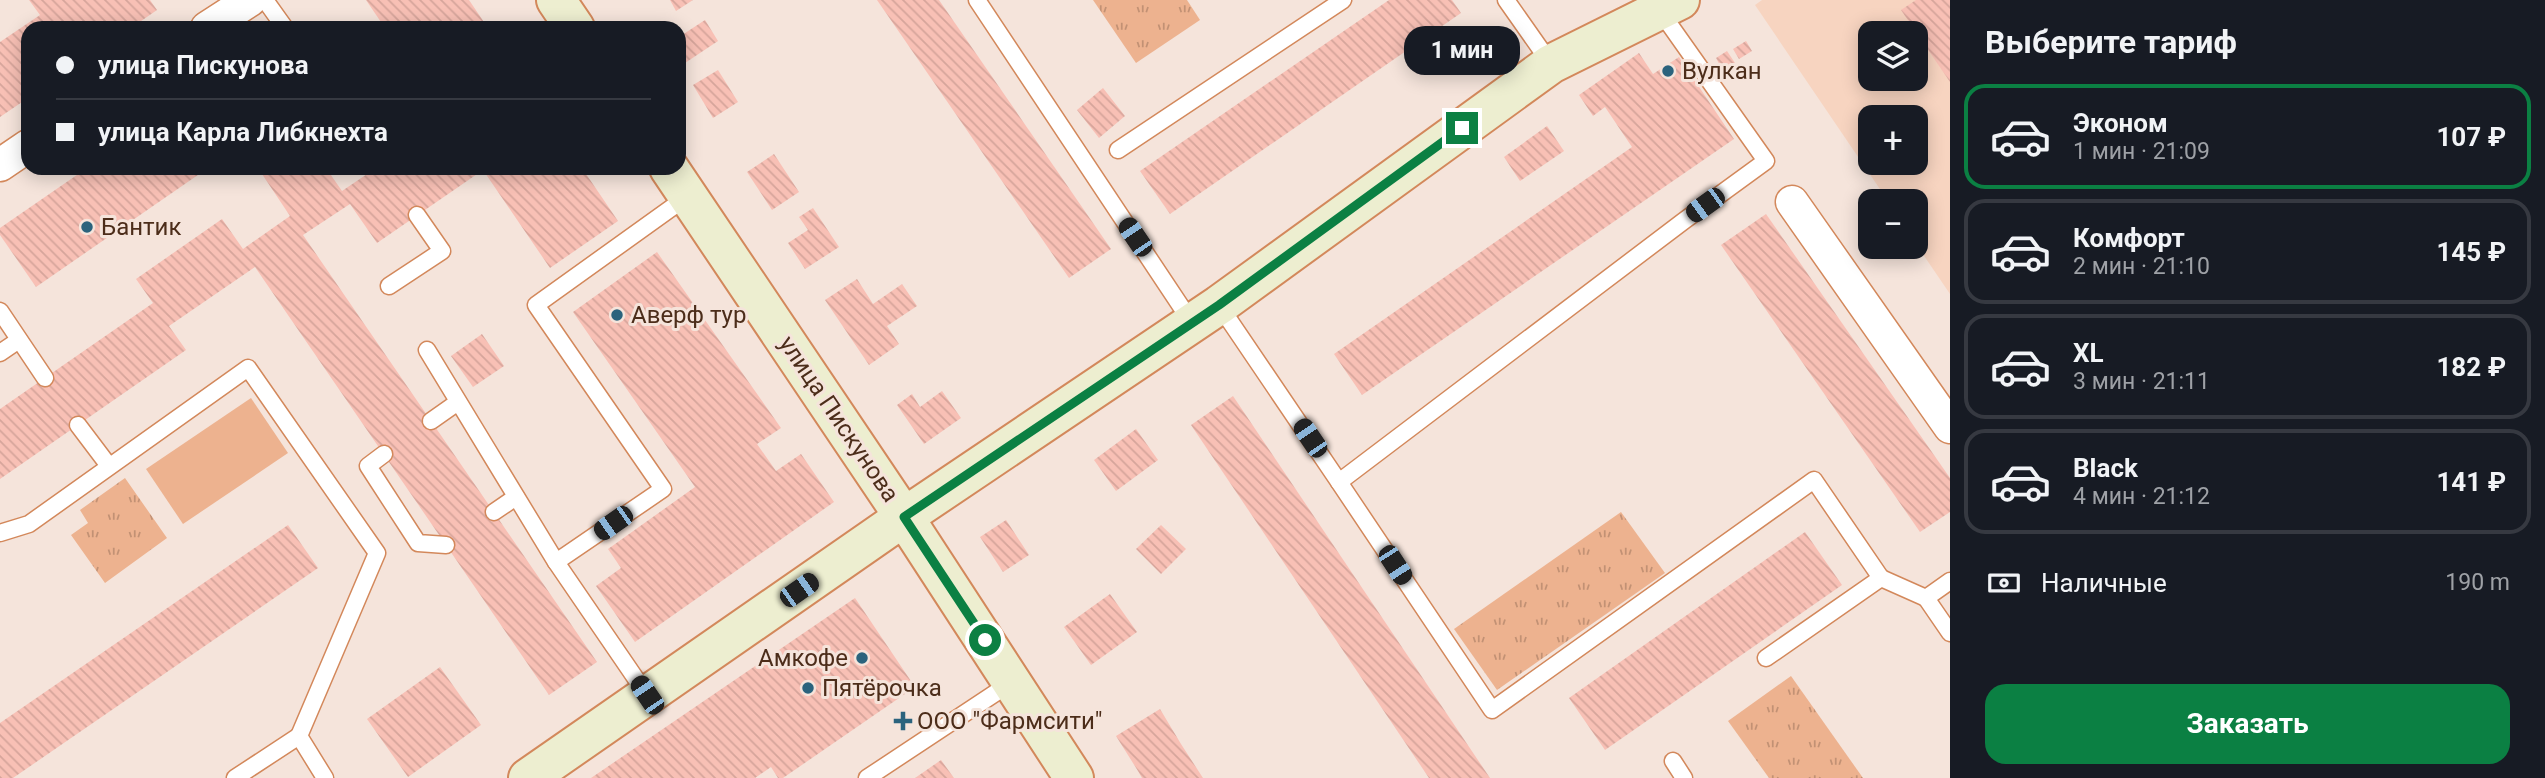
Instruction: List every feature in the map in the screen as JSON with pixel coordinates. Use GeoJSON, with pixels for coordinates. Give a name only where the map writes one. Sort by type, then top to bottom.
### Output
{"type":"FeatureCollection","features":[{"type":"Feature","properties":{"kind":"street"},"geometry":{"type":"LineString","coordinates":[[556,0],[570,21]]}},
{"type":"Feature","properties":{"kind":"street"},"geometry":{"type":"LineString","coordinates":[[216,21],[238,3]]}},
{"type":"Feature","properties":{"kind":"street"},"geometry":{"type":"LineString","coordinates":[[528,778],[904,517],[1205,314],[1551,64],[1664,4]]}},
{"type":"Feature","properties":{"kind":"street"},"geometry":{"type":"LineString","coordinates":[[0,165],[21,151]]}},
{"type":"Feature","properties":{"kind":"street","name":"улица Пискунова"},"geometry":{"type":"LineString","coordinates":[[679,182],[904,517],[1074,778]]}},
{"type":"Feature","properties":{"kind":"street"},"geometry":{"type":"LineString","coordinates":[[1791,202],[1950,427]]}},
{"type":"Feature","properties":{"kind":"lane"},"geometry":{"type":"LineString","coordinates":[[265,0],[280,21]]}},
{"type":"Feature","properties":{"kind":"lane"},"geometry":{"type":"LineString","coordinates":[[978,0],[1205,314],[1339,482],[1492,710],[1814,480],[1881,578],[1926,598],[1950,633]]}},
{"type":"Feature","properties":{"kind":"lane"},"geometry":{"type":"LineString","coordinates":[[1118,150],[1343,0]]}},
{"type":"Feature","properties":{"kind":"lane"},"geometry":{"type":"LineString","coordinates":[[1506,0],[1551,64]]}},
{"type":"Feature","properties":{"kind":"lane"},"geometry":{"type":"LineString","coordinates":[[1339,482],[1674,228],[1766,162],[1664,4]]}},
{"type":"Feature","properties":{"kind":"lane"},"geometry":{"type":"LineString","coordinates":[[556,562],[663,489],[536,304],[679,182]]}},
{"type":"Feature","properties":{"kind":"lane"},"geometry":{"type":"LineString","coordinates":[[389,286],[442,251],[417,215]]}},
{"type":"Feature","properties":{"kind":"lane"},"geometry":{"type":"LineString","coordinates":[[0,311],[46,378]]}},
{"type":"Feature","properties":{"kind":"lane"},"geometry":{"type":"LineString","coordinates":[[0,353],[19,340]]}},
{"type":"Feature","properties":{"kind":"lane"},"geometry":{"type":"LineString","coordinates":[[427,350],[556,562],[647,695]]}},
{"type":"Feature","properties":{"kind":"lane"},"geometry":{"type":"LineString","coordinates":[[0,533],[29,524],[247,368],[377,553],[299,736],[235,778]]}},
{"type":"Feature","properties":{"kind":"lane"},"geometry":{"type":"LineString","coordinates":[[431,421],[458,402]]}},
{"type":"Feature","properties":{"kind":"lane"},"geometry":{"type":"LineString","coordinates":[[78,425],[109,466]]}},
{"type":"Feature","properties":{"kind":"lane"},"geometry":{"type":"LineString","coordinates":[[384,454],[368,466],[418,544],[446,545]]}},
{"type":"Feature","properties":{"kind":"lane"},"geometry":{"type":"LineString","coordinates":[[494,512],[516,497]]}},
{"type":"Feature","properties":{"kind":"lane"},"geometry":{"type":"LineString","coordinates":[[1766,658],[1881,578]]}},
{"type":"Feature","properties":{"kind":"lane"},"geometry":{"type":"LineString","coordinates":[[1926,598],[1950,582]]}},
{"type":"Feature","properties":{"kind":"lane"},"geometry":{"type":"LineString","coordinates":[[867,778],[1012,682]]}},
{"type":"Feature","properties":{"kind":"lane"},"geometry":{"type":"LineString","coordinates":[[299,736],[325,778]]}},
{"type":"Feature","properties":{"kind":"lane"},"geometry":{"type":"LineString","coordinates":[[1673,761],[1684,778]]}},
{"type":"Feature","properties":{"kind":"shaded area"},"geometry":{"type":"Polygon","coordinates":[[[1762,0],[1950,0],[1950,294],[1926,259],[1928,189],[1880,189],[1870,175],[1928,175],[1928,105],[1858,105],[1858,157],[1755,5],[1762,0]]]}},
{"type":"Feature","properties":{"kind":"green space"},"geometry":{"type":"Polygon","coordinates":[[[1093,0],[1187,0],[1200,20],[1136,63],[1093,0]]]}},
{"type":"Feature","properties":{"kind":"green space"},"geometry":{"type":"Polygon","coordinates":[[[251,398],[288,453],[183,524],[146,469],[251,398]]]}},
{"type":"Feature","properties":{"kind":"green space"},"geometry":{"type":"Polygon","coordinates":[[[125,478],[167,538],[105,583],[71,535],[88,523],[80,510],[125,478]]]}},
{"type":"Feature","properties":{"kind":"green space"},"geometry":{"type":"Polygon","coordinates":[[[1621,512],[1665,573],[1497,690],[1454,629],[1621,512]]]}},
{"type":"Feature","properties":{"kind":"green space"},"geometry":{"type":"Polygon","coordinates":[[[1791,676],[1863,778],[1769,778],[1728,721],[1791,676]]]}},
{"type":"Feature","properties":{"kind":"building"},"geometry":{"type":"Polygon","coordinates":[[[29,0],[150,0],[157,10],[141,21],[31,21],[40,15],[29,0]]]}},
{"type":"Feature","properties":{"kind":"building"},"geometry":{"type":"Polygon","coordinates":[[[366,0],[469,0],[483,21],[380,21],[366,0]]]}},
{"type":"Feature","properties":{"kind":"building"},"geometry":{"type":"Polygon","coordinates":[[[670,0],[693,0],[676,11],[670,0]]]}},
{"type":"Feature","properties":{"kind":"building"},"geometry":{"type":"Polygon","coordinates":[[[877,0],[939,0],[1111,249],[1069,278],[877,0]]]}},
{"type":"Feature","properties":{"kind":"building"},"geometry":{"type":"Polygon","coordinates":[[[1389,0],[1452,0],[1461,13],[1170,214],[1140,171],[1389,0]]]}},
{"type":"Feature","properties":{"kind":"building"},"geometry":{"type":"Polygon","coordinates":[[[1916,0],[1950,0],[1950,82],[1928,50],[1928,21],[1908,21],[1901,10],[1916,0]]]}},
{"type":"Feature","properties":{"kind":"building"},"geometry":{"type":"Polygon","coordinates":[[[705,20],[718,41],[686,62],[686,32],[705,20]]]}},
{"type":"Feature","properties":{"kind":"building"},"geometry":{"type":"Polygon","coordinates":[[[21,28],[21,103],[0,117],[0,42],[21,28]]]}},
{"type":"Feature","properties":{"kind":"building"},"geometry":{"type":"Polygon","coordinates":[[[1746,41],[1752,51],[1739,59],[1733,49],[1746,41]]]}},
{"type":"Feature","properties":{"kind":"building"},"geometry":{"type":"Polygon","coordinates":[[[1727,51],[1735,63],[1723,71],[1716,58],[1727,51]]]}},
{"type":"Feature","properties":{"kind":"building"},"geometry":{"type":"Polygon","coordinates":[[[1639,53],[1653,74],[1679,57],[1734,139],[1362,395],[1334,354],[1632,147],[1605,107],[1593,116],[1579,95],[1639,53]]]}},
{"type":"Feature","properties":{"kind":"building"},"geometry":{"type":"Polygon","coordinates":[[[718,70],[738,102],[713,118],[693,85],[718,70]]]}},
{"type":"Feature","properties":{"kind":"building"},"geometry":{"type":"Polygon","coordinates":[[[1103,88],[1125,116],[1099,138],[1077,110],[1103,88]]]}},
{"type":"Feature","properties":{"kind":"building"},"geometry":{"type":"Polygon","coordinates":[[[1547,126],[1564,151],[1520,181],[1504,157],[1547,126]]]}},
{"type":"Feature","properties":{"kind":"building"},"geometry":{"type":"Polygon","coordinates":[[[774,154],[799,192],[772,210],[747,172],[774,154]]]}},
{"type":"Feature","properties":{"kind":"building"},"geometry":{"type":"Polygon","coordinates":[[[77,175],[198,175],[36,287],[0,235],[0,228],[77,175]]]}},
{"type":"Feature","properties":{"kind":"building"},"geometry":{"type":"Polygon","coordinates":[[[263,175],[331,175],[342,191],[366,175],[476,175],[377,243],[350,204],[303,235],[597,662],[549,695],[255,267],[169,326],[186,350],[0,479],[0,409],[153,303],[136,279],[222,219],[243,249],[290,216],[263,175]]]}},
{"type":"Feature","properties":{"kind":"building"},"geometry":{"type":"Polygon","coordinates":[[[486,175],[587,175],[618,221],[550,268],[486,175]]]}},
{"type":"Feature","properties":{"kind":"building"},"geometry":{"type":"Polygon","coordinates":[[[813,208],[839,247],[805,269],[788,243],[808,230],[799,217],[813,208]]]}},
{"type":"Feature","properties":{"kind":"building"},"geometry":{"type":"Polygon","coordinates":[[[1766,214],[1950,478],[1950,512],[1920,532],[1721,245],[1766,214]]]}},
{"type":"Feature","properties":{"kind":"building"},"geometry":{"type":"Polygon","coordinates":[[[657,252],[781,428],[757,444],[776,471],[801,454],[834,502],[635,642],[596,586],[621,568],[608,549],[695,487],[573,312],[657,252]]]}},
{"type":"Feature","properties":{"kind":"building"},"geometry":{"type":"Polygon","coordinates":[[[857,279],[873,304],[902,284],[917,306],[887,326],[899,344],[869,365],[825,300],[857,279]]]}},
{"type":"Feature","properties":{"kind":"building"},"geometry":{"type":"Polygon","coordinates":[[[482,334],[504,366],[473,387],[451,356],[482,334]]]}},
{"type":"Feature","properties":{"kind":"building"},"geometry":{"type":"Polygon","coordinates":[[[942,391],[961,418],[924,444],[897,405],[912,394],[920,407],[942,391]]]}},
{"type":"Feature","properties":{"kind":"building"},"geometry":{"type":"Polygon","coordinates":[[[1233,396],[1490,778],[1429,778],[1191,425],[1233,396]]]}},
{"type":"Feature","properties":{"kind":"building"},"geometry":{"type":"Polygon","coordinates":[[[1136,429],[1158,460],[1116,491],[1094,460],[1136,429]]]}},
{"type":"Feature","properties":{"kind":"building"},"geometry":{"type":"Polygon","coordinates":[[[1006,520],[1029,555],[1003,572],[980,537],[1006,520]]]}},
{"type":"Feature","properties":{"kind":"building"},"geometry":{"type":"Polygon","coordinates":[[[288,525],[318,568],[13,778],[0,778],[0,723],[288,525]]]}},
{"type":"Feature","properties":{"kind":"building"},"geometry":{"type":"Polygon","coordinates":[[[1161,525],[1186,549],[1161,574],[1136,549],[1161,525]]]}},
{"type":"Feature","properties":{"kind":"building"},"geometry":{"type":"Polygon","coordinates":[[[1805,532],[1842,585],[1605,750],[1569,698],[1805,532]]]}},
{"type":"Feature","properties":{"kind":"building"},"geometry":{"type":"Polygon","coordinates":[[[1110,594],[1137,632],[1091,665],[1064,627],[1110,594]]]}},
{"type":"Feature","properties":{"kind":"building"},"geometry":{"type":"Polygon","coordinates":[[[855,598],[915,687],[783,778],[778,778],[771,767],[755,778],[591,778],[855,598]]]}},
{"type":"Feature","properties":{"kind":"building"},"geometry":{"type":"Polygon","coordinates":[[[440,667],[481,725],[408,777],[367,719],[440,667]]]}},
{"type":"Feature","properties":{"kind":"building"},"geometry":{"type":"Polygon","coordinates":[[[1160,709],[1203,778],[1142,778],[1116,736],[1160,709]]]}},
{"type":"Feature","properties":{"kind":"building"},"geometry":{"type":"Polygon","coordinates":[[[941,760],[954,778],[915,778],[941,760]]]}},
{"type":"Feature","properties":{"kind":"place","name":"Вулкан"},"geometry":{"type":"Point","coordinates":[1668,71]}},
{"type":"Feature","properties":{"kind":"place","name":"Бантик"},"geometry":{"type":"Point","coordinates":[87,227]}},
{"type":"Feature","properties":{"kind":"place","name":"Аверф тур"},"geometry":{"type":"Point","coordinates":[617,315]}},
{"type":"Feature","properties":{"kind":"place","name":"Амкофе"},"geometry":{"type":"Point","coordinates":[862,658]}},
{"type":"Feature","properties":{"kind":"place","name":"Пятёрочка"},"geometry":{"type":"Point","coordinates":[808,688]}},
{"type":"Feature","properties":{"kind":"place","name":"ООО \"Фармсити\""},"geometry":{"type":"Point","coordinates":[903,721]}},
{"type":"Feature","properties":{"kind":"route"},"geometry":{"type":"LineString","coordinates":[[985,640],[904,517],[1219,305],[1462,128]]}}]}
